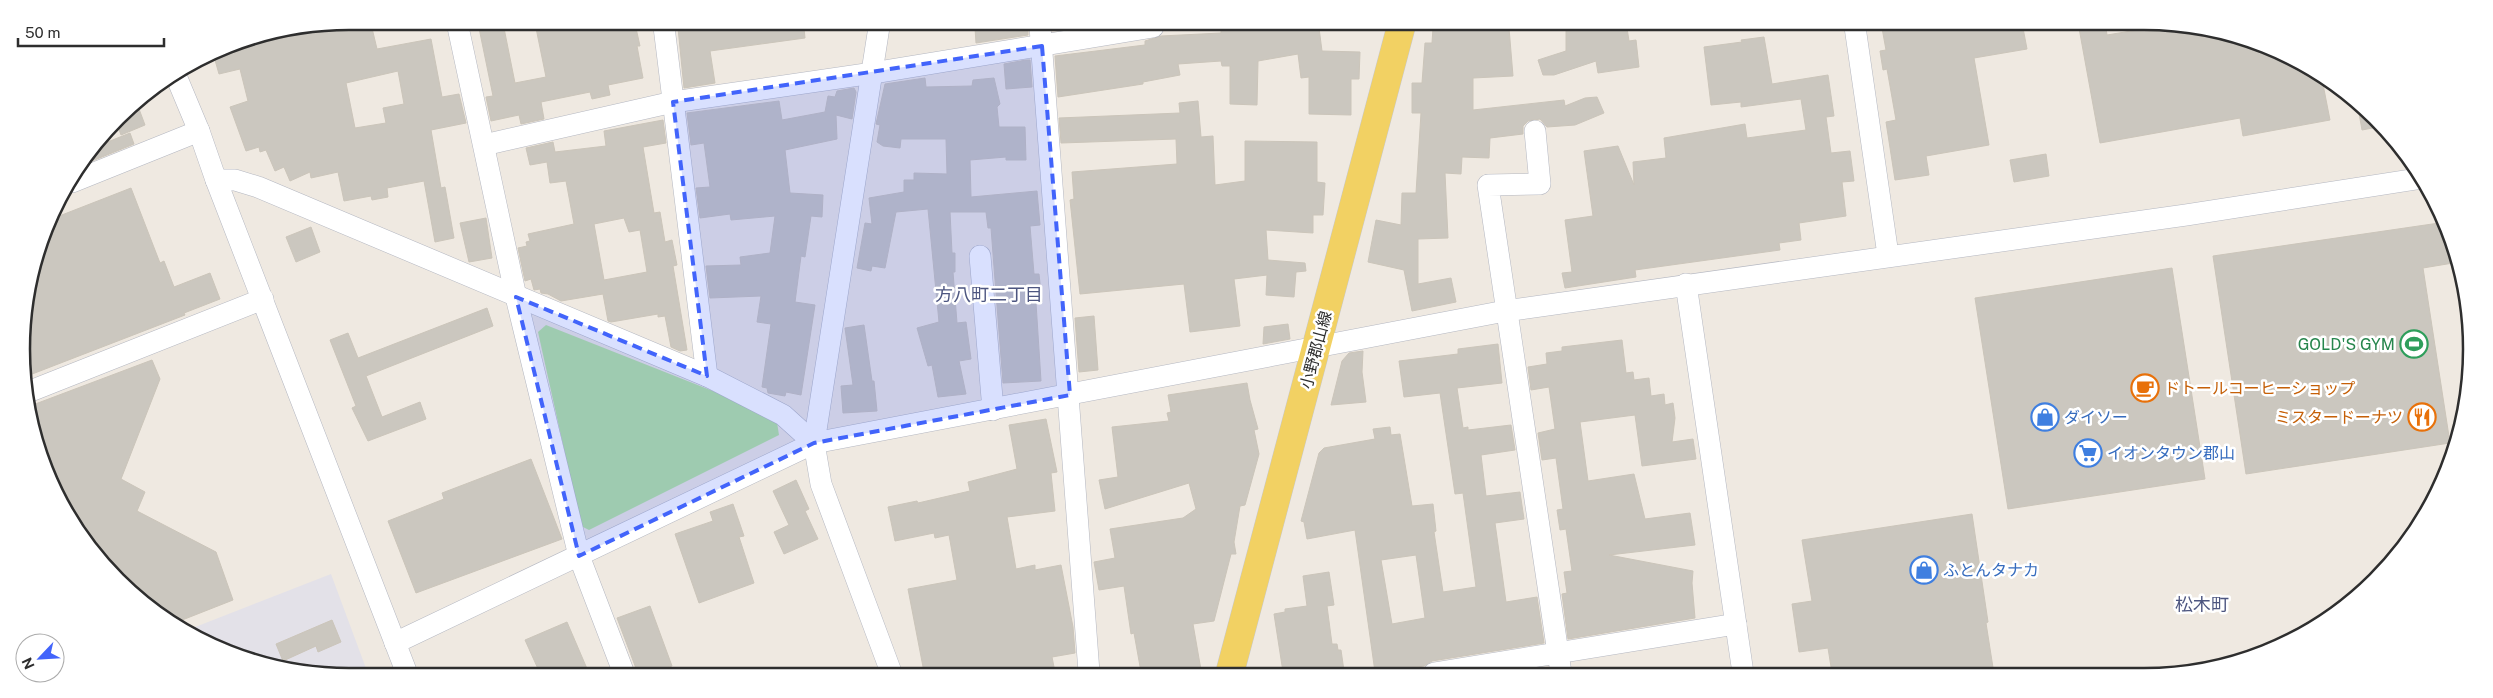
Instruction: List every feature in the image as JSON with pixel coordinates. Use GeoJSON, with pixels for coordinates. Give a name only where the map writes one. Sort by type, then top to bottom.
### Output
{"type":"FeatureCollection","features":[{"type":"Feature","properties":{"kind":"main road","name":"小野郡山線"},"geometry":{"type":"LineString","coordinates":[[1231,668],[1400,30]]}},
{"type":"Feature","properties":{"kind":"street"},"geometry":{"type":"LineString","coordinates":[[458,30],[516,296],[579,556],[622,668]]}},
{"type":"Feature","properties":{"kind":"street"},"geometry":{"type":"LineString","coordinates":[[664,30],[707,376]]}},
{"type":"Feature","properties":{"kind":"street"},"geometry":{"type":"LineString","coordinates":[[879,30],[814,443],[821,484],[890,668]]}},
{"type":"Feature","properties":{"kind":"street"},"geometry":{"type":"LineString","coordinates":[[484,144],[673,102],[873,73],[1041,36],[1125,30]]}},
{"type":"Feature","properties":{"kind":"street"},"geometry":{"type":"LineString","coordinates":[[1855,30],[1888,255]]}},
{"type":"Feature","properties":{"kind":"street"},"geometry":{"type":"LineString","coordinates":[[1041,36],[1090,668]]}},
{"type":"Feature","properties":{"kind":"street"},"geometry":{"type":"LineString","coordinates":[[178,80],[199,131],[216,180],[405,668]]}},
{"type":"Feature","properties":{"kind":"street"},"geometry":{"type":"LineString","coordinates":[[79,179],[199,131]]}},
{"type":"Feature","properties":{"kind":"street"},"geometry":{"type":"LineString","coordinates":[[1535,131],[1540,184],[1488,185],[1505,311],[1560,663]]}},
{"type":"Feature","properties":{"kind":"street"},"geometry":{"type":"LineString","coordinates":[[395,643],[814,443],[1505,311],[1888,255],[2186,215],[2414,179]]}},
{"type":"Feature","properties":{"kind":"street"},"geometry":{"type":"LineString","coordinates":[[216,180],[235,180],[258,187],[707,376],[784,415],[814,443]]}},
{"type":"Feature","properties":{"kind":"street"},"geometry":{"type":"LineString","coordinates":[[980,256],[993,410]]}},
{"type":"Feature","properties":{"kind":"street"},"geometry":{"type":"LineString","coordinates":[[1686,284],[1742,668]]}},
{"type":"Feature","properties":{"kind":"street"},"geometry":{"type":"LineString","coordinates":[[33,390],[263,300]]}},
{"type":"Feature","properties":{"kind":"street"},"geometry":{"type":"LineString","coordinates":[[1497,668],[1560,663],[1736,624]]}},
{"type":"Feature","properties":{"kind":"highlighted area"},"geometry":{"type":"Polygon","coordinates":[[[1042,46],[1070,395],[814,443],[579,556],[516,297],[707,376],[673,102],[1042,46]]]}},
{"type":"Feature","properties":{"kind":"shaded area"},"geometry":{"type":"Polygon","coordinates":[[[331,574],[366,668],[328,667],[287,662],[227,644],[194,628],[331,574]]]}},
{"type":"Feature","properties":{"kind":"green space"},"geometry":{"type":"Polygon","coordinates":[[[546,325],[776,416],[779,435],[589,530],[581,526],[538,332],[546,325]]]}},
{"type":"Feature","properties":{"kind":"building"},"geometry":{"type":"Polygon","coordinates":[[[372,30],[377,49],[431,39],[442,97],[459,94],[466,123],[431,130],[441,188],[445,187],[454,238],[435,242],[424,181],[387,188],[388,197],[372,200],[371,196],[344,201],[338,172],[311,178],[310,172],[290,181],[284,167],[275,171],[266,150],[260,152],[259,147],[246,151],[230,107],[248,101],[240,69],[219,74],[215,60],[246,47],[287,36],[328,31],[372,30]],[[398,71],[346,83],[355,128],[386,123],[383,108],[404,104],[398,71]]]}},
{"type":"Feature","properties":{"kind":"building"},"geometry":{"type":"Polygon","coordinates":[[[479,30],[504,30],[515,83],[546,77],[536,30],[636,30],[640,46],[637,46],[643,78],[608,85],[610,95],[592,99],[590,92],[541,102],[544,119],[521,124],[519,115],[491,121],[486,97],[493,96],[479,30]]]}},
{"type":"Feature","properties":{"kind":"building"},"geometry":{"type":"Polygon","coordinates":[[[678,30],[804,30],[805,38],[710,51],[715,83],[684,88],[678,30]]]}},
{"type":"Feature","properties":{"kind":"building"},"geometry":{"type":"Polygon","coordinates":[[[975,30],[1028,30],[1028,35],[976,43],[975,30]]]}},
{"type":"Feature","properties":{"kind":"building"},"geometry":{"type":"Polygon","coordinates":[[[1221,30],[1319,30],[1322,51],[1360,52],[1359,79],[1351,79],[1351,115],[1309,114],[1309,77],[1301,78],[1298,54],[1258,61],[1257,105],[1230,104],[1230,66],[1222,66],[1221,61],[1178,64],[1180,75],[1143,82],[1143,84],[1058,97],[1055,56],[1145,45],[1145,41],[1161,36],[1221,33],[1221,30]]]}},
{"type":"Feature","properties":{"kind":"building"},"geometry":{"type":"Polygon","coordinates":[[[1433,30],[1509,30],[1513,76],[1473,78],[1473,110],[1564,100],[1565,106],[1585,98],[1597,97],[1604,113],[1575,125],[1547,127],[1540,119],[1528,121],[1523,126],[1523,134],[1490,138],[1489,158],[1462,157],[1461,174],[1445,173],[1448,238],[1418,239],[1418,284],[1451,278],[1456,302],[1412,311],[1404,270],[1368,262],[1376,220],[1401,225],[1402,193],[1416,193],[1421,113],[1412,113],[1412,83],[1422,83],[1425,43],[1432,43],[1433,30]]]}},
{"type":"Feature","properties":{"kind":"building"},"geometry":{"type":"Polygon","coordinates":[[[1566,30],[1627,30],[1629,41],[1636,40],[1639,67],[1598,73],[1596,61],[1554,75],[1543,75],[1538,60],[1566,51],[1566,30]]]}},
{"type":"Feature","properties":{"kind":"building"},"geometry":{"type":"Polygon","coordinates":[[[1882,30],[2023,30],[2027,49],[1974,58],[1989,145],[1926,156],[1929,175],[1895,180],[1886,122],[1896,120],[1887,69],[1883,70],[1880,51],[1886,50],[1882,30]]]}},
{"type":"Feature","properties":{"kind":"building"},"geometry":{"type":"Polygon","coordinates":[[[2079,30],[2106,30],[2107,35],[2137,30],[2186,33],[2206,36],[2247,47],[2285,63],[2323,86],[2330,120],[2243,136],[2240,118],[2100,143],[2079,30]]]}},
{"type":"Feature","properties":{"kind":"building"},"geometry":{"type":"Polygon","coordinates":[[[1764,37],[1772,84],[1828,75],[1834,116],[1826,117],[1831,153],[1850,151],[1854,181],[1842,182],[1846,216],[1799,223],[1801,240],[1779,243],[1780,250],[1635,270],[1636,277],[1565,288],[1562,273],[1572,272],[1565,220],[1593,216],[1584,151],[1618,146],[1634,185],[1633,162],[1666,158],[1664,138],[1745,124],[1747,138],[1806,130],[1801,99],[1741,107],[1741,102],[1711,105],[1704,47],[1764,37]]]}},
{"type":"Feature","properties":{"kind":"building"},"geometry":{"type":"Polygon","coordinates":[[[1030,60],[1032,87],[1006,89],[1004,64],[1030,60]]]}},
{"type":"Feature","properties":{"kind":"building"},"geometry":{"type":"Polygon","coordinates":[[[925,78],[926,87],[972,86],[973,80],[994,78],[1000,104],[997,107],[999,127],[1025,127],[1026,160],[1006,160],[1006,157],[970,160],[971,197],[1037,191],[1040,225],[1030,226],[1034,274],[1039,274],[1042,302],[1036,303],[1041,381],[1003,383],[991,228],[988,228],[986,212],[950,212],[952,253],[955,253],[955,272],[953,272],[957,323],[966,322],[971,359],[959,361],[966,394],[938,397],[932,365],[928,366],[917,328],[939,322],[928,209],[896,212],[885,268],[872,266],[871,271],[857,268],[865,223],[872,224],[869,198],[904,192],[904,180],[914,180],[914,173],[947,174],[946,139],[901,139],[900,148],[883,146],[877,142],[880,125],[876,124],[885,84],[925,78]]]}},
{"type":"Feature","properties":{"kind":"building"},"geometry":{"type":"Polygon","coordinates":[[[854,88],[856,92],[852,119],[836,115],[837,139],[785,150],[790,193],[823,195],[822,217],[811,216],[805,257],[801,256],[795,302],[815,305],[801,395],[786,392],[785,396],[768,393],[767,388],[762,387],[771,324],[757,322],[761,296],[710,298],[706,266],[741,265],[740,257],[770,253],[775,216],[731,220],[730,214],[700,218],[696,188],[710,187],[704,143],[691,145],[687,113],[779,101],[782,120],[825,112],[828,96],[835,97],[837,91],[854,88]]]}},
{"type":"Feature","properties":{"kind":"building"},"geometry":{"type":"Polygon","coordinates":[[[1198,101],[1201,137],[1213,136],[1215,185],[1245,181],[1245,141],[1317,142],[1317,182],[1325,183],[1323,215],[1313,215],[1313,233],[1266,230],[1268,260],[1305,263],[1306,271],[1296,272],[1294,297],[1266,295],[1267,275],[1234,279],[1240,326],[1190,332],[1184,284],[1080,294],[1070,200],[1074,199],[1072,172],[1177,164],[1176,139],[1061,143],[1059,118],[1180,113],[1179,103],[1198,101]]]}},
{"type":"Feature","properties":{"kind":"building"},"geometry":{"type":"Polygon","coordinates":[[[139,109],[145,125],[121,135],[119,128],[139,109]]]}},
{"type":"Feature","properties":{"kind":"building"},"geometry":{"type":"Polygon","coordinates":[[[2359,113],[2374,128],[2362,130],[2359,113]]]}},
{"type":"Feature","properties":{"kind":"building"},"geometry":{"type":"Polygon","coordinates":[[[663,120],[666,143],[643,147],[654,213],[660,212],[665,242],[672,240],[677,265],[673,266],[687,350],[680,351],[671,347],[665,316],[658,317],[658,314],[611,322],[608,321],[603,294],[561,301],[548,294],[541,293],[540,289],[534,290],[531,279],[525,281],[518,248],[527,246],[526,242],[530,241],[528,234],[574,224],[566,181],[550,183],[547,162],[530,165],[526,148],[553,142],[555,152],[606,146],[604,131],[663,120]],[[624,218],[594,224],[604,280],[647,272],[640,230],[629,232],[624,218]]]}},
{"type":"Feature","properties":{"kind":"building"},"geometry":{"type":"Polygon","coordinates":[[[130,133],[134,144],[92,161],[106,143],[130,133]]]}},
{"type":"Feature","properties":{"kind":"building"},"geometry":{"type":"Polygon","coordinates":[[[2046,154],[2049,176],[2014,182],[2010,160],[2046,154]]]}},
{"type":"Feature","properties":{"kind":"building"},"geometry":{"type":"Polygon","coordinates":[[[131,188],[160,263],[164,261],[174,287],[210,273],[220,299],[184,313],[185,315],[31,374],[31,328],[36,287],[47,246],[59,216],[131,188]]]}},
{"type":"Feature","properties":{"kind":"building"},"geometry":{"type":"Polygon","coordinates":[[[486,218],[492,258],[469,262],[460,223],[486,218]]]}},
{"type":"Feature","properties":{"kind":"building"},"geometry":{"type":"Polygon","coordinates":[[[2437,223],[2451,263],[2423,268],[2449,443],[2246,474],[2213,256],[2437,223]]]}},
{"type":"Feature","properties":{"kind":"building"},"geometry":{"type":"Polygon","coordinates":[[[311,227],[320,252],[296,262],[286,237],[311,227]]]}},
{"type":"Feature","properties":{"kind":"building"},"geometry":{"type":"Polygon","coordinates":[[[2172,268],[2205,479],[2008,509],[1975,298],[2172,268]]]}},
{"type":"Feature","properties":{"kind":"building"},"geometry":{"type":"Polygon","coordinates":[[[487,308],[493,326],[366,376],[382,417],[420,402],[426,419],[368,441],[352,408],[356,406],[330,340],[348,333],[358,358],[487,308]]]}},
{"type":"Feature","properties":{"kind":"building"},"geometry":{"type":"Polygon","coordinates":[[[1094,316],[1098,370],[1079,372],[1075,318],[1094,316]]]}},
{"type":"Feature","properties":{"kind":"building"},"geometry":{"type":"Polygon","coordinates":[[[1288,324],[1290,339],[1263,344],[1264,327],[1288,324]]]}},
{"type":"Feature","properties":{"kind":"building"},"geometry":{"type":"Polygon","coordinates":[[[864,325],[872,381],[874,381],[877,411],[843,413],[841,386],[853,385],[845,328],[864,325]]]}},
{"type":"Feature","properties":{"kind":"building"},"geometry":{"type":"Polygon","coordinates":[[[1622,340],[1626,373],[1633,372],[1634,380],[1649,378],[1651,396],[1664,394],[1665,405],[1673,403],[1675,418],[1672,442],[1693,439],[1696,459],[1642,466],[1635,415],[1580,422],[1588,481],[1634,474],[1645,519],[1690,513],[1695,545],[1609,555],[1693,571],[1692,583],[1695,618],[1568,639],[1562,594],[1567,593],[1564,572],[1572,571],[1566,529],[1560,530],[1557,510],[1563,509],[1556,458],[1542,460],[1538,433],[1555,429],[1549,387],[1531,390],[1528,367],[1547,364],[1546,353],[1562,351],[1562,347],[1622,340]]]}},
{"type":"Feature","properties":{"kind":"building"},"geometry":{"type":"Polygon","coordinates":[[[1498,344],[1502,383],[1457,388],[1463,428],[1468,427],[1468,430],[1511,425],[1515,450],[1481,455],[1486,496],[1520,492],[1524,519],[1495,523],[1506,602],[1537,597],[1544,643],[1432,661],[1424,666],[1374,668],[1355,530],[1307,539],[1304,522],[1301,521],[1319,453],[1324,448],[1375,439],[1373,429],[1390,427],[1391,435],[1400,434],[1412,506],[1433,504],[1436,531],[1434,532],[1443,592],[1476,587],[1463,493],[1455,494],[1440,393],[1404,397],[1399,361],[1458,354],[1458,349],[1498,344]],[[1416,555],[1381,560],[1392,624],[1425,618],[1416,555]]]}},
{"type":"Feature","properties":{"kind":"building"},"geometry":{"type":"Polygon","coordinates":[[[1363,351],[1362,372],[1366,402],[1331,405],[1342,361],[1349,353],[1363,351]]]}},
{"type":"Feature","properties":{"kind":"building"},"geometry":{"type":"Polygon","coordinates":[[[152,360],[160,379],[121,479],[145,492],[137,511],[216,552],[233,600],[182,620],[155,602],[123,575],[84,526],[63,490],[47,452],[35,404],[152,360]]]}},
{"type":"Feature","properties":{"kind":"building"},"geometry":{"type":"Polygon","coordinates":[[[1247,383],[1258,429],[1254,430],[1259,454],[1245,505],[1240,506],[1234,542],[1236,554],[1231,554],[1214,621],[1193,624],[1201,668],[1140,668],[1134,633],[1131,634],[1124,586],[1099,590],[1094,562],[1115,558],[1110,529],[1183,518],[1196,509],[1189,483],[1105,509],[1099,480],[1118,477],[1112,427],[1169,421],[1167,413],[1171,412],[1168,395],[1247,383]]]}},
{"type":"Feature","properties":{"kind":"building"},"geometry":{"type":"Polygon","coordinates":[[[1046,419],[1057,472],[1051,473],[1055,511],[1007,517],[1016,569],[1035,565],[1035,570],[1061,565],[1073,627],[1075,653],[1052,657],[1054,668],[923,668],[908,589],[957,580],[949,535],[935,538],[934,533],[895,541],[888,507],[917,501],[918,503],[970,491],[968,482],[1017,469],[1009,425],[1046,419]]]}},
{"type":"Feature","properties":{"kind":"building"},"geometry":{"type":"Polygon","coordinates":[[[531,459],[562,539],[416,593],[388,521],[444,499],[442,493],[531,459]]]}},
{"type":"Feature","properties":{"kind":"building"},"geometry":{"type":"Polygon","coordinates":[[[796,480],[809,509],[805,511],[818,539],[784,554],[774,532],[789,525],[773,491],[796,480]]]}},
{"type":"Feature","properties":{"kind":"building"},"geometry":{"type":"Polygon","coordinates":[[[733,504],[744,536],[739,537],[754,583],[699,603],[675,534],[713,521],[710,512],[733,504]]]}},
{"type":"Feature","properties":{"kind":"building"},"geometry":{"type":"Polygon","coordinates":[[[1972,514],[1993,668],[1831,668],[1828,648],[1799,652],[1792,604],[1812,601],[1802,540],[1972,514]]]}},
{"type":"Feature","properties":{"kind":"building"},"geometry":{"type":"Polygon","coordinates":[[[1329,572],[1334,605],[1327,606],[1332,644],[1337,644],[1338,650],[1341,650],[1344,668],[1282,668],[1274,614],[1285,612],[1285,609],[1307,606],[1303,576],[1329,572]]]}},
{"type":"Feature","properties":{"kind":"building"},"geometry":{"type":"Polygon","coordinates":[[[650,606],[672,666],[666,668],[636,668],[617,618],[650,606]]]}},
{"type":"Feature","properties":{"kind":"building"},"geometry":{"type":"Polygon","coordinates":[[[332,620],[341,642],[318,652],[316,646],[283,661],[276,644],[332,620]]]}},
{"type":"Feature","properties":{"kind":"building"},"geometry":{"type":"Polygon","coordinates":[[[567,622],[587,668],[538,668],[525,640],[567,622]]]}},
{"type":"Feature","properties":{"kind":"place","name":"GOLD'S GYM"},"geometry":{"type":"Point","coordinates":[2414,344]}},
{"type":"Feature","properties":{"kind":"place","name":"ドトールコーヒーショップ"},"geometry":{"type":"Point","coordinates":[2145,388]}},
{"type":"Feature","properties":{"kind":"place","name":"ダイソー"},"geometry":{"type":"Point","coordinates":[2045,417]}},
{"type":"Feature","properties":{"kind":"place","name":"ミスタードーナツ"},"geometry":{"type":"Point","coordinates":[2422,417]}},
{"type":"Feature","properties":{"kind":"place","name":"イオンタウン郡山"},"geometry":{"type":"Point","coordinates":[2088,453]}},
{"type":"Feature","properties":{"kind":"place","name":"ふとんタナカ"},"geometry":{"type":"Point","coordinates":[1924,570]}},
{"type":"Feature","properties":{"kind":"district","name":"方八町二丁目"},"geometry":{"type":"Point","coordinates":[989,294]}},
{"type":"Feature","properties":{"kind":"district","name":"松木町"},"geometry":{"type":"Point","coordinates":[2202,604]}}]}
